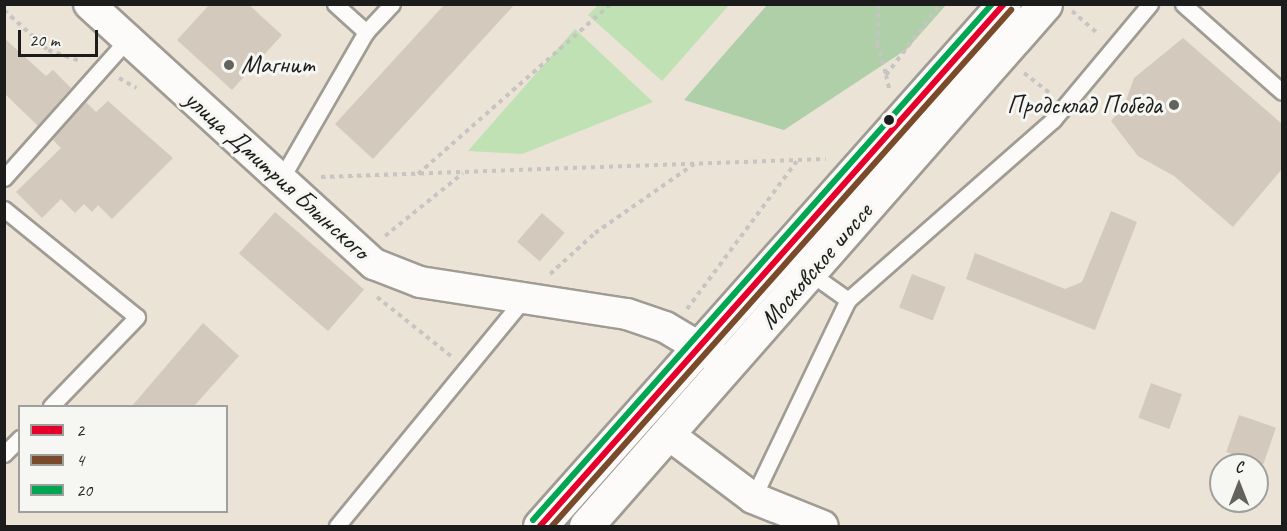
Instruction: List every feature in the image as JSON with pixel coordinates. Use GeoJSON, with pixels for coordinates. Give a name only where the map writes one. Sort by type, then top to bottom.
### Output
{"type":"FeatureCollection","features":[{"type":"Feature","properties":{"kind":"main road","name":"Московское шоссе"},"geometry":{"type":"LineString","coordinates":[[540,526],[1004,4]]}},
{"type":"Feature","properties":{"kind":"main road","name":"Московское шоссе"},"geometry":{"type":"LineString","coordinates":[[586,526],[810,273],[1062,9]]}},
{"type":"Feature","properties":{"kind":"street","name":"улица Дмитрия Блынского"},"geometry":{"type":"LineString","coordinates":[[88,4],[363,254],[420,282],[627,314],[700,346],[729,366]]}},
{"type":"Feature","properties":{"kind":"street"},"geometry":{"type":"LineString","coordinates":[[668,434],[753,498],[823,526]]}},
{"type":"Feature","properties":{"kind":"lane"},"geometry":{"type":"LineString","coordinates":[[335,4],[366,32]]}},
{"type":"Feature","properties":{"kind":"lane"},"geometry":{"type":"LineString","coordinates":[[281,179],[366,32],[392,4]]}},
{"type":"Feature","properties":{"kind":"lane"},"geometry":{"type":"LineString","coordinates":[[753,498],[848,300],[1065,106],[1150,4]]}},
{"type":"Feature","properties":{"kind":"lane"},"geometry":{"type":"LineString","coordinates":[[1183,4],[1282,92]]}},
{"type":"Feature","properties":{"kind":"lane"},"geometry":{"type":"LineString","coordinates":[[4,178],[126,40]]}},
{"type":"Feature","properties":{"kind":"lane"},"geometry":{"type":"LineString","coordinates":[[4,209],[137,317],[52,405]]}},
{"type":"Feature","properties":{"kind":"lane"},"geometry":{"type":"LineString","coordinates":[[810,273],[848,300]]}},
{"type":"Feature","properties":{"kind":"lane"},"geometry":{"type":"LineString","coordinates":[[336,526],[525,297]]}},
{"type":"Feature","properties":{"kind":"lane"},"geometry":{"type":"LineString","coordinates":[[4,454],[18,440]]}},
{"type":"Feature","properties":{"kind":"path"},"geometry":{"type":"LineString","coordinates":[[418,174],[611,4]]}},
{"type":"Feature","properties":{"kind":"path"},"geometry":{"type":"LineString","coordinates":[[878,4],[877,44],[886,75]]}},
{"type":"Feature","properties":{"kind":"path"},"geometry":{"type":"LineString","coordinates":[[1062,9],[1114,47]]}},
{"type":"Feature","properties":{"kind":"path"},"geometry":{"type":"LineString","coordinates":[[1018,68],[1065,106]]}},
{"type":"Feature","properties":{"kind":"path"},"geometry":{"type":"LineString","coordinates":[[281,179],[832,159]]}},
{"type":"Feature","properties":{"kind":"path"},"geometry":{"type":"LineString","coordinates":[[525,297],[595,233],[695,164]]}},
{"type":"Feature","properties":{"kind":"path"},"geometry":{"type":"LineString","coordinates":[[363,254],[463,173]]}},
{"type":"Feature","properties":{"kind":"green space"},"geometry":{"type":"Polygon","coordinates":[[[598,5],[729,5],[662,81],[588,15],[598,5]]]}},
{"type":"Feature","properties":{"kind":"green space"},"geometry":{"type":"Polygon","coordinates":[[[767,5],[946,5],[907,49],[784,130],[684,100],[767,5]]]}},
{"type":"Feature","properties":{"kind":"green space"},"geometry":{"type":"Polygon","coordinates":[[[575,29],[653,102],[522,154],[468,151],[575,29]]]}},
{"type":"Feature","properties":{"kind":"building","name":"Магнит"},"geometry":{"type":"Polygon","coordinates":[[[210,4],[248,4],[282,35],[232,90],[177,40],[210,4]]]}},
{"type":"Feature","properties":{"kind":"building"},"geometry":{"type":"Polygon","coordinates":[[[445,4],[515,4],[373,159],[335,124],[445,4]]]}},
{"type":"Feature","properties":{"kind":"building"},"geometry":{"type":"Polygon","coordinates":[[[4,38],[46,76],[53,70],[71,88],[38,126],[4,93],[4,38]]]}},
{"type":"Feature","properties":{"kind":"building"},"geometry":{"type":"Polygon","coordinates":[[[1183,38],[1282,124],[1282,169],[1233,227],[1174,176],[1138,156],[1111,121],[1124,106],[1134,78],[1183,38]]]}},
{"type":"Feature","properties":{"kind":"building"},"geometry":{"type":"Polygon","coordinates":[[[85,101],[96,112],[108,101],[173,158],[112,219],[98,205],[92,212],[84,204],[75,213],[61,199],[42,218],[16,192],[61,148],[52,139],[85,101]]]}},
{"type":"Feature","properties":{"kind":"building"},"geometry":{"type":"Polygon","coordinates":[[[1111,211],[1137,222],[1095,330],[966,279],[975,253],[1065,289],[1082,282],[1111,211]]]}},
{"type":"Feature","properties":{"kind":"building"},"geometry":{"type":"Polygon","coordinates":[[[275,212],[364,289],[328,331],[239,254],[275,212]]]}},
{"type":"Feature","properties":{"kind":"building"},"geometry":{"type":"Polygon","coordinates":[[[542,213],[565,233],[540,261],[517,242],[542,213]]]}},
{"type":"Feature","properties":{"kind":"building"},"geometry":{"type":"Polygon","coordinates":[[[912,274],[946,287],[933,321],[899,308],[912,274]]]}},
{"type":"Feature","properties":{"kind":"building"},"geometry":{"type":"Polygon","coordinates":[[[203,323],[239,356],[195,405],[133,405],[203,323]]]}},
{"type":"Feature","properties":{"kind":"building"},"geometry":{"type":"Polygon","coordinates":[[[1151,383],[1182,394],[1169,429],[1138,418],[1151,383]]]}},
{"type":"Feature","properties":{"kind":"building"},"geometry":{"type":"Polygon","coordinates":[[[1239,415],[1276,428],[1267,453],[1226,452],[1239,415]]]}},
{"type":"Feature","properties":{"kind":"transit line","name":"20"},"geometry":{"type":"LineString","coordinates":[[533,520],[992,4]]}},
{"type":"Feature","properties":{"kind":"transit line","name":"2"},"geometry":{"type":"LineString","coordinates":[[540,526],[1004,4]]}},
{"type":"Feature","properties":{"kind":"transit line","name":"4"},"geometry":{"type":"LineString","coordinates":[[552,526],[1011,10]]}},
{"type":"Feature","properties":{"kind":"place","name":"Магнит"},"geometry":{"type":"Point","coordinates":[229,65]}},
{"type":"Feature","properties":{"kind":"place","name":"Продсклад Победа"},"geometry":{"type":"Point","coordinates":[1174,105]}}]}
